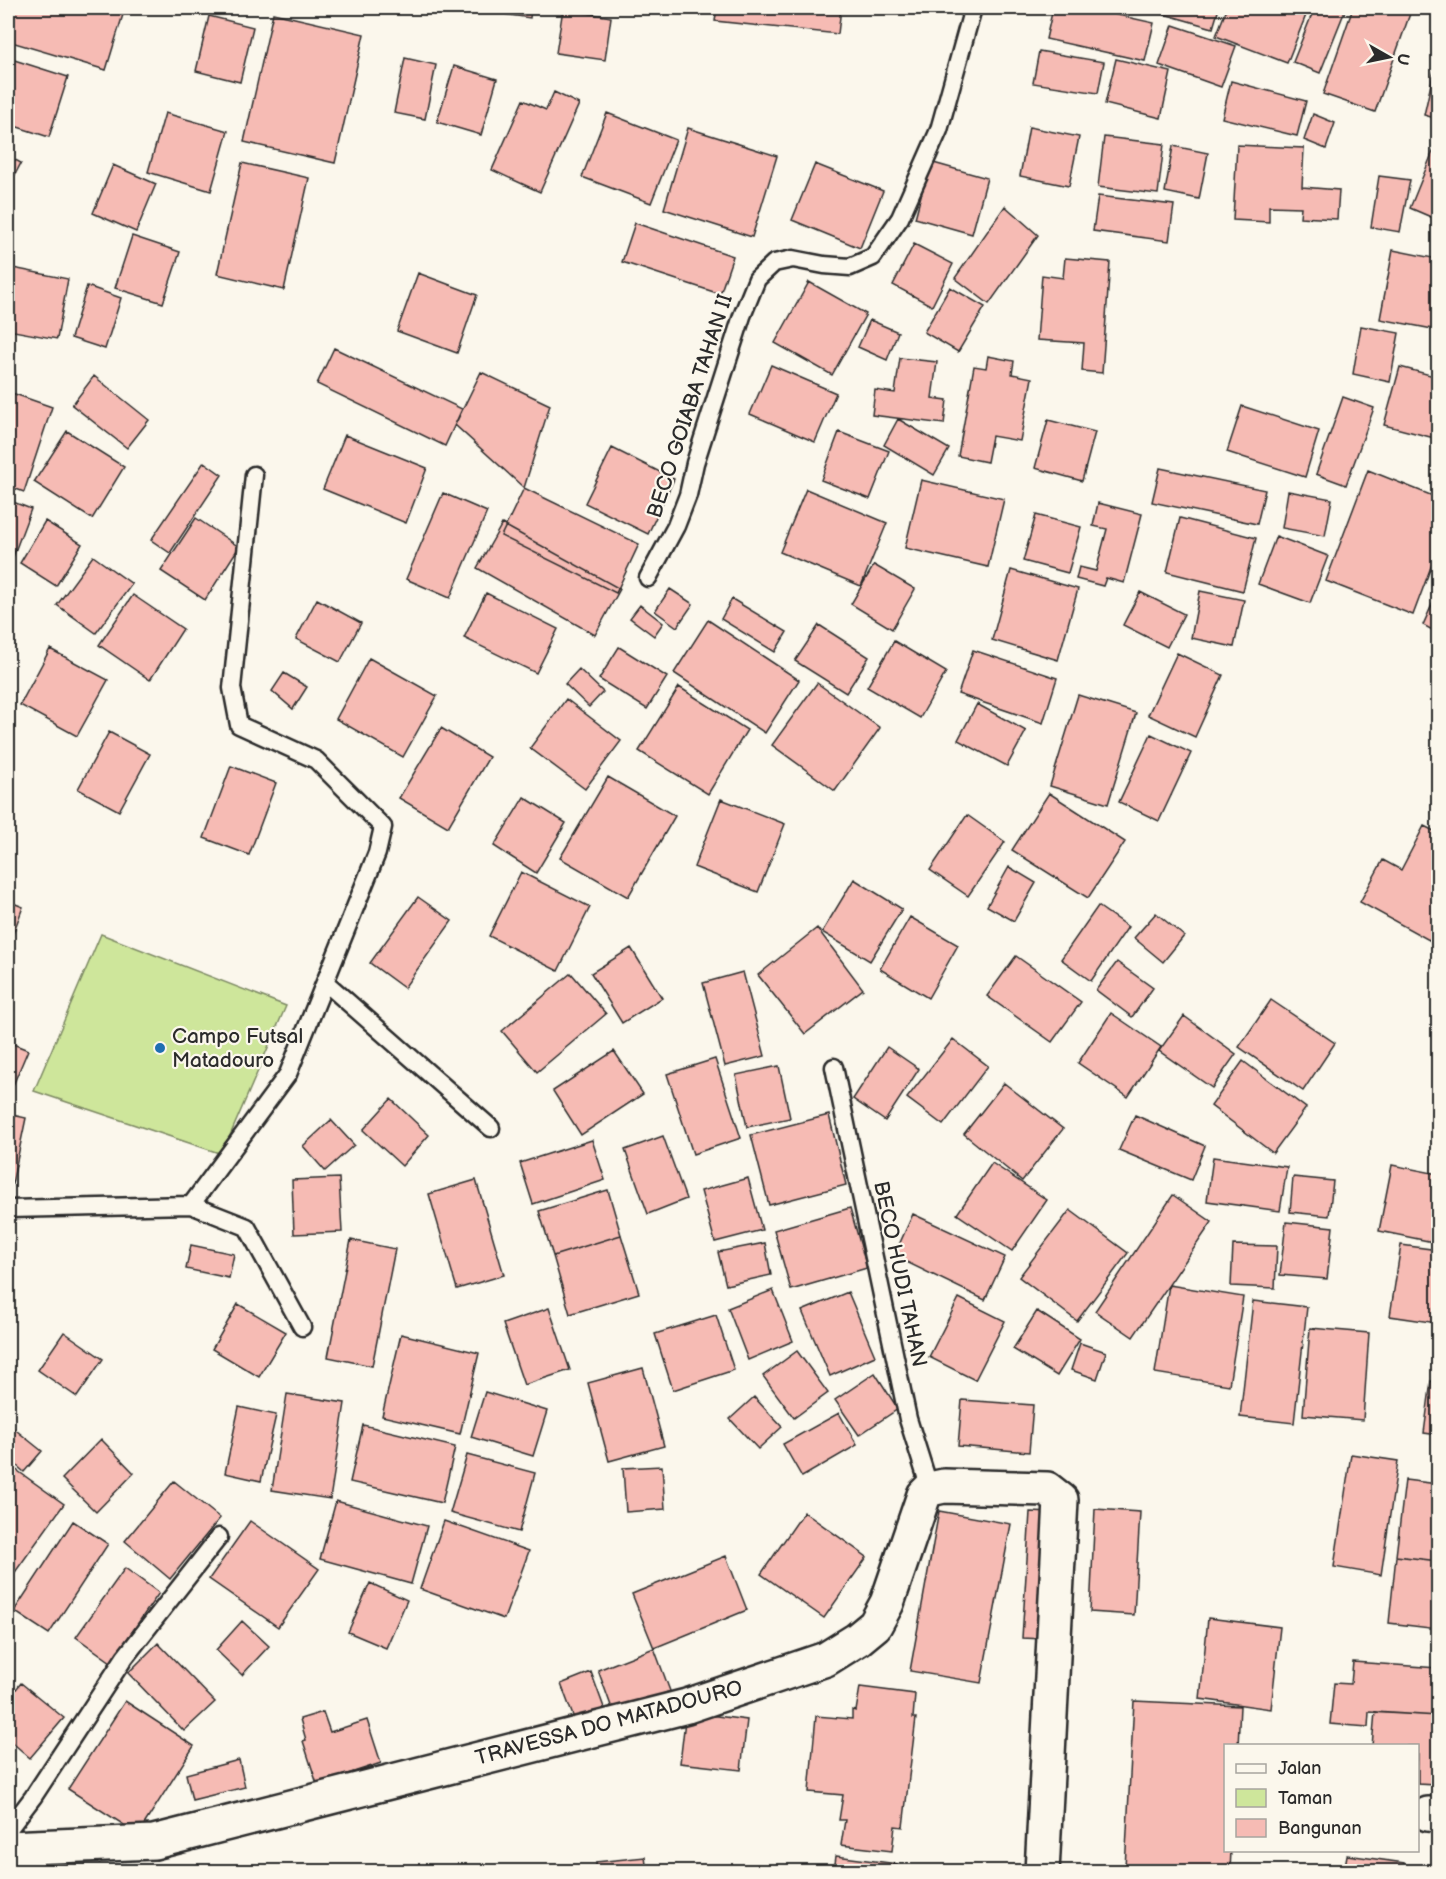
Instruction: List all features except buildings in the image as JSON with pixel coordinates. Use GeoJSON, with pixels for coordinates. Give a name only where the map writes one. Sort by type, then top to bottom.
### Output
{"type":"FeatureCollection","features":[{"type":"Feature","properties":{"kind":"street"},"geometry":{"type":"LineString","coordinates":[[930,1489],[944,1486],[1047,1489],[1061,1500],[1042,1872]]}},
{"type":"Feature","properties":{"kind":"street","name":"TRAVESSA DO MATADOURO"},"geometry":{"type":"LineString","coordinates":[[8,1848],[154,1842],[687,1706],[826,1659],[858,1639],[875,1624],[887,1603],[924,1495],[930,1489]]}},
{"type":"Feature","properties":{"kind":"lane","name":"BECO GOIABA TAHAN II"},"geometry":{"type":"LineString","coordinates":[[648,578],[676,526],[688,495],[695,463],[727,361],[757,279],[774,263],[793,260],[850,267],[873,257],[900,218],[939,130],[974,8]]}},
{"type":"Feature","properties":{"kind":"lane"},"geometry":{"type":"LineString","coordinates":[[191,1205],[288,1074],[377,853],[383,827],[316,760],[239,725],[232,688],[254,475]]}},
{"type":"Feature","properties":{"kind":"lane"},"geometry":{"type":"LineString","coordinates":[[325,982],[491,1128]]}},
{"type":"Feature","properties":{"kind":"lane","name":"BECO HUDI TAHAN"},"geometry":{"type":"LineString","coordinates":[[834,1066],[908,1419],[930,1489]]}},
{"type":"Feature","properties":{"kind":"lane"},"geometry":{"type":"LineString","coordinates":[[8,1209],[191,1205],[247,1227],[302,1327]]}},
{"type":"Feature","properties":{"kind":"lane"},"geometry":{"type":"LineString","coordinates":[[8,1830],[33,1797],[125,1657],[219,1537]]}},
{"type":"Feature","properties":{"kind":"green space","name":"Campo Futsal Matadouro"},"geometry":{"type":"Polygon","coordinates":[[[101,934],[286,1006],[222,1154],[34,1091],[101,934]]]}},
{"type":"Feature","properties":{"kind":"place","name":"Campo Futsal Matadouro"},"geometry":{"type":"Point","coordinates":[160,1048]}}]}
